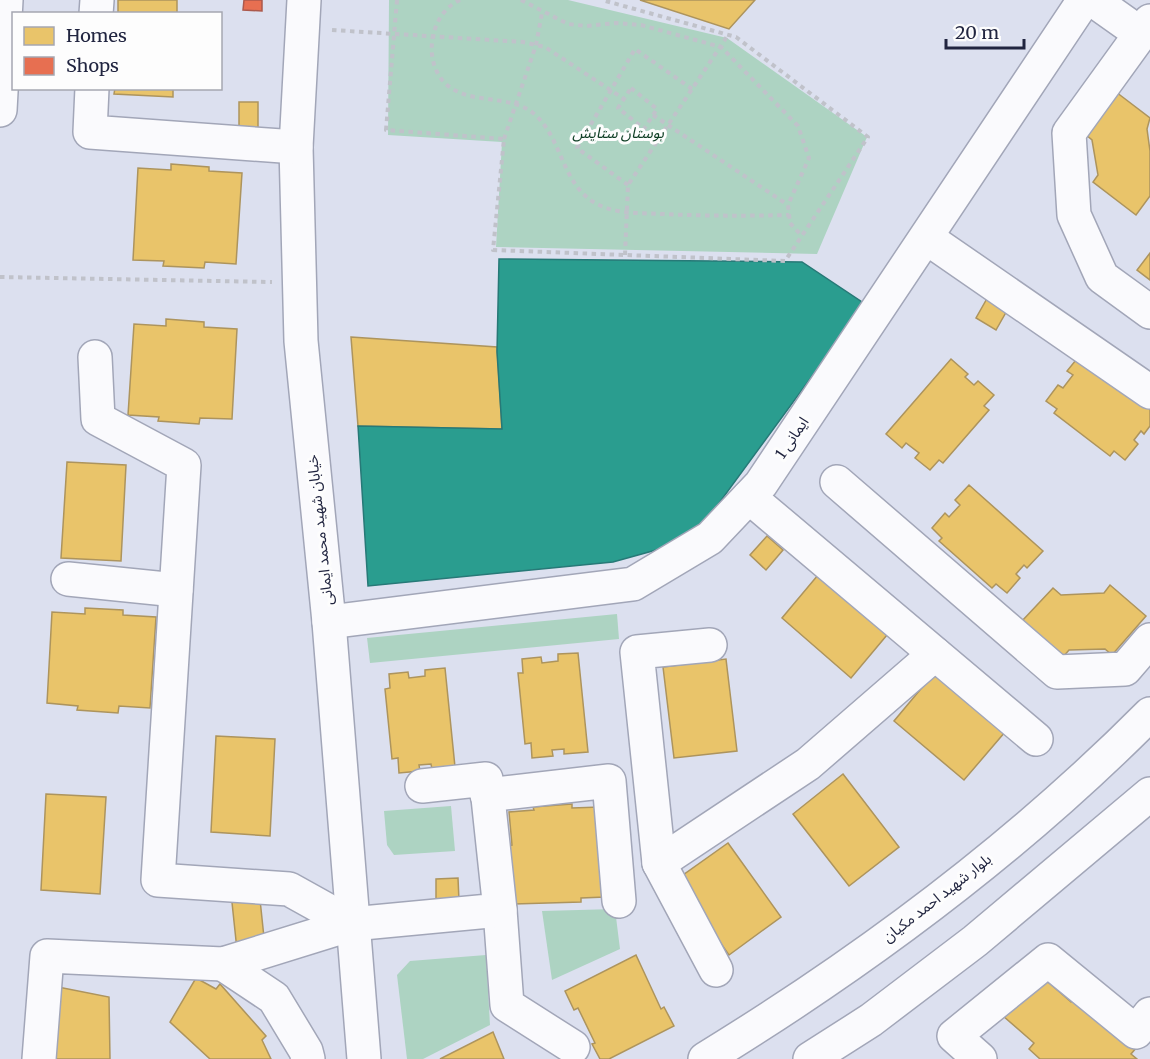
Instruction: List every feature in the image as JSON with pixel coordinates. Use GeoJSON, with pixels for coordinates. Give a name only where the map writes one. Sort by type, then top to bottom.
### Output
{"type":"FeatureCollection","features":[{"type":"Feature","properties":{"kind":"street"},"geometry":{"type":"LineString","coordinates":[[0,110],[6,0]]}},
{"type":"Feature","properties":{"kind":"street","name":"ایمانی 1"},"geometry":{"type":"LineString","coordinates":[[329,622],[633,584],[710,538],[761,484],[1084,0]]}},
{"type":"Feature","properties":{"kind":"street"},"geometry":{"type":"LineString","coordinates":[[1093,0],[1145,28],[1069,133],[1074,215],[1102,277],[1150,312]]}},
{"type":"Feature","properties":{"kind":"street","name":"خیابان شهید محمد ایمانی"},"geometry":{"type":"LineString","coordinates":[[303,15],[296,147],[301,341],[329,622],[364,1059]]}},
{"type":"Feature","properties":{"kind":"street"},"geometry":{"type":"LineString","coordinates":[[92,90],[90,132],[296,147]]}},
{"type":"Feature","properties":{"kind":"street"},"geometry":{"type":"LineString","coordinates":[[927,238],[1150,392]]}},
{"type":"Feature","properties":{"kind":"street"},"geometry":{"type":"LineString","coordinates":[[95,357],[98,419],[184,465],[158,880],[289,889],[352,924]]}},
{"type":"Feature","properties":{"kind":"street"},"geometry":{"type":"LineString","coordinates":[[837,482],[1057,672],[1125,669],[1150,640]]}},
{"type":"Feature","properties":{"kind":"street"},"geometry":{"type":"LineString","coordinates":[[748,497],[1036,739]]}},
{"type":"Feature","properties":{"kind":"street"},"geometry":{"type":"LineString","coordinates":[[68,579],[176,590]]}},
{"type":"Feature","properties":{"kind":"street"},"geometry":{"type":"LineString","coordinates":[[710,645],[637,652],[659,863],[716,970]]}},
{"type":"Feature","properties":{"kind":"street"},"geometry":{"type":"LineString","coordinates":[[659,863],[808,764],[935,654]]}},
{"type":"Feature","properties":{"kind":"street","name":"بلوار شهید احمد مکیان"},"geometry":{"type":"LineString","coordinates":[[705,1059],[762,1024],[936,903],[1096,768],[1150,714]]}},
{"type":"Feature","properties":{"kind":"street"},"geometry":{"type":"LineString","coordinates":[[422,786],[486,779],[500,910],[507,1005],[573,1047]]}},
{"type":"Feature","properties":{"kind":"street"},"geometry":{"type":"LineString","coordinates":[[487,795],[609,781],[619,901]]}},
{"type":"Feature","properties":{"kind":"street"},"geometry":{"type":"LineString","coordinates":[[810,1059],[871,1020],[975,941],[1150,794]]}},
{"type":"Feature","properties":{"kind":"street"},"geometry":{"type":"LineString","coordinates":[[39,1059],[47,956],[223,964],[352,924],[500,910]]}},
{"type":"Feature","properties":{"kind":"street"},"geometry":{"type":"LineString","coordinates":[[980,1059],[954,1036],[1048,960],[1145,1031]]}},
{"type":"Feature","properties":{"kind":"street"},"geometry":{"type":"LineString","coordinates":[[223,964],[274,998],[306,1051],[308,1059]]}},
{"type":"Feature","properties":{"kind":"path"},"geometry":{"type":"LineString","coordinates":[[397,0],[386,130],[504,139]]}},
{"type":"Feature","properties":{"kind":"path"},"geometry":{"type":"LineString","coordinates":[[460,0],[440,14],[433,36],[433,57],[438,72],[448,85],[472,96],[516,104],[534,114],[546,129],[578,189],[598,205],[627,212],[709,216],[789,215]]}},
{"type":"Feature","properties":{"kind":"path"},"geometry":{"type":"LineString","coordinates":[[521,0],[542,13],[568,24],[641,25],[721,47],[798,126],[805,142],[809,158],[788,205],[790,222],[802,236]]}},
{"type":"Feature","properties":{"kind":"path"},"geometry":{"type":"LineString","coordinates":[[542,13],[536,45],[504,139],[493,250],[785,261],[868,137],[736,37],[602,0]]}},
{"type":"Feature","properties":{"kind":"path"},"geometry":{"type":"LineString","coordinates":[[303,15],[394,33],[545,47],[624,99]]}},
{"type":"Feature","properties":{"kind":"path"},"geometry":{"type":"LineString","coordinates":[[625,255],[628,185],[728,35]]}},
{"type":"Feature","properties":{"kind":"path"},"geometry":{"type":"LineString","coordinates":[[628,185],[577,148],[635,49],[692,89]]}},
{"type":"Feature","properties":{"kind":"path"},"geometry":{"type":"LineString","coordinates":[[631,88],[657,109],[653,115],[644,129],[618,108],[631,88]]}},
{"type":"Feature","properties":{"kind":"path"},"geometry":{"type":"LineString","coordinates":[[653,115],[788,205]]}},
{"type":"Feature","properties":{"kind":"path"},"geometry":{"type":"LineString","coordinates":[[0,277],[299,282]]}},
{"type":"Feature","properties":{"kind":"green space","name":"بوستان ستایش"},"geometry":{"type":"Polygon","coordinates":[[[389,0],[568,0],[727,38],[867,137],[817,254],[496,247],[502,142],[388,135],[389,0]]]}},
{"type":"Feature","properties":{"kind":"green space"},"geometry":{"type":"Polygon","coordinates":[[[617,614],[619,639],[370,663],[367,638],[617,614]]]}},
{"type":"Feature","properties":{"kind":"green space"},"geometry":{"type":"Polygon","coordinates":[[[451,806],[455,851],[394,855],[387,845],[384,811],[451,806]]]}},
{"type":"Feature","properties":{"kind":"green space"},"geometry":{"type":"Polygon","coordinates":[[[615,909],[620,949],[552,980],[542,911],[615,909]]]}},
{"type":"Feature","properties":{"kind":"green space"},"geometry":{"type":"Polygon","coordinates":[[[486,955],[490,1025],[423,1059],[407,1059],[397,975],[410,961],[486,955]]]}},
{"type":"Feature","properties":{"kind":"building: Homes"},"geometry":{"type":"Polygon","coordinates":[[[118,0],[177,0],[177,12],[118,12],[118,0]]]}},
{"type":"Feature","properties":{"kind":"building: Homes"},"geometry":{"type":"Polygon","coordinates":[[[640,0],[755,0],[729,29],[640,0]]]}},
{"type":"Feature","properties":{"kind":"building: Homes"},"geometry":{"type":"Polygon","coordinates":[[[115,90],[173,90],[173,97],[114,94],[115,90]]]}},
{"type":"Feature","properties":{"kind":"building: Homes"},"geometry":{"type":"Polygon","coordinates":[[[1116,92],[1150,118],[1147,129],[1150,151],[1150,196],[1136,215],[1093,182],[1098,175],[1092,140],[1085,134],[1116,92]]]}},
{"type":"Feature","properties":{"kind":"building: Homes"},"geometry":{"type":"Polygon","coordinates":[[[239,102],[258,102],[258,129],[239,129],[239,102]]]}},
{"type":"Feature","properties":{"kind":"building: Homes"},"geometry":{"type":"Polygon","coordinates":[[[171,164],[209,167],[209,171],[242,173],[236,264],[205,262],[204,268],[163,266],[164,261],[133,260],[138,168],[171,170],[171,164]]]}},
{"type":"Feature","properties":{"kind":"building: Homes"},"geometry":{"type":"Polygon","coordinates":[[[1150,253],[1150,280],[1137,270],[1150,253]]]}},
{"type":"Feature","properties":{"kind":"building: Homes"},"geometry":{"type":"Polygon","coordinates":[[[989,295],[1009,307],[996,330],[976,318],[989,295]]]}},
{"type":"Feature","properties":{"kind":"building: Homes"},"geometry":{"type":"Polygon","coordinates":[[[166,319],[204,322],[204,327],[237,329],[232,419],[200,418],[199,424],[158,421],[159,417],[128,415],[134,324],[166,326],[166,319]]]}},
{"type":"Feature","properties":{"kind":"building: Homes"},"geometry":{"type":"Polygon","coordinates":[[[351,337],[497,347],[502,429],[358,426],[351,337]]]}},
{"type":"Feature","properties":{"kind":"building: Homes"},"geometry":{"type":"Polygon","coordinates":[[[1080,355],[1150,409],[1150,426],[1144,434],[1141,431],[1134,440],[1138,444],[1125,460],[1114,451],[1110,456],[1054,413],[1057,409],[1046,401],[1058,385],[1063,388],[1073,375],[1067,371],[1080,355]]]}},
{"type":"Feature","properties":{"kind":"building: Homes"},"geometry":{"type":"Polygon","coordinates":[[[951,359],[968,374],[965,377],[974,385],[978,381],[994,395],[984,406],[989,410],[943,463],[939,460],[930,470],[915,458],[919,453],[906,443],[902,448],[886,434],[951,359]]]}},
{"type":"Feature","properties":{"kind":"building: Homes"},"geometry":{"type":"Polygon","coordinates":[[[67,462],[126,465],[121,561],[61,558],[67,462]]]}},
{"type":"Feature","properties":{"kind":"building: Homes"},"geometry":{"type":"Polygon","coordinates":[[[969,485],[1043,551],[1027,568],[1024,565],[1016,574],[1020,578],[1007,593],[996,584],[992,588],[939,541],[942,538],[932,528],[945,513],[949,517],[960,505],[955,500],[969,485]]]}},
{"type":"Feature","properties":{"kind":"building: Homes"},"geometry":{"type":"Polygon","coordinates":[[[767,536],[783,550],[766,570],[750,555],[767,536]]]}},
{"type":"Feature","properties":{"kind":"building: Homes"},"geometry":{"type":"Polygon","coordinates":[[[823,569],[892,629],[851,678],[782,618],[823,569]]]}},
{"type":"Feature","properties":{"kind":"building: Homes"},"geometry":{"type":"Polygon","coordinates":[[[1110,585],[1146,616],[1112,655],[1105,649],[1069,650],[1063,657],[1022,621],[1053,588],[1061,595],[1104,593],[1110,585]]]}},
{"type":"Feature","properties":{"kind":"building: Homes"},"geometry":{"type":"Polygon","coordinates":[[[85,608],[123,610],[123,615],[156,617],[150,708],[119,706],[118,713],[77,710],[78,706],[47,703],[52,612],[85,614],[85,608]]]}},
{"type":"Feature","properties":{"kind":"building: Homes"},"geometry":{"type":"Polygon","coordinates":[[[578,653],[588,752],[564,754],[564,749],[552,750],[553,756],[532,758],[531,743],[525,744],[518,673],[523,673],[522,659],[541,657],[542,663],[558,661],[558,654],[578,653]]]}},
{"type":"Feature","properties":{"kind":"building: Homes"},"geometry":{"type":"Polygon","coordinates":[[[726,659],[737,751],[674,758],[663,667],[726,659]]]}},
{"type":"Feature","properties":{"kind":"building: Homes"},"geometry":{"type":"Polygon","coordinates":[[[445,668],[455,767],[432,769],[431,764],[419,765],[420,771],[399,773],[398,758],[392,759],[385,689],[390,688],[389,674],[408,672],[409,678],[425,676],[425,670],[445,668]]]}},
{"type":"Feature","properties":{"kind":"building: Homes"},"geometry":{"type":"Polygon","coordinates":[[[935,672],[1005,732],[964,780],[894,721],[935,672]]]}},
{"type":"Feature","properties":{"kind":"building: Homes"},"geometry":{"type":"Polygon","coordinates":[[[216,736],[275,739],[270,836],[211,832],[216,736]]]}},
{"type":"Feature","properties":{"kind":"building: Homes"},"geometry":{"type":"Polygon","coordinates":[[[843,774],[899,847],[849,886],[793,814],[843,774]]]}},
{"type":"Feature","properties":{"kind":"building: Homes"},"geometry":{"type":"Polygon","coordinates":[[[46,794],[106,797],[100,894],[41,890],[46,794]]]}},
{"type":"Feature","properties":{"kind":"building: Homes"},"geometry":{"type":"Polygon","coordinates":[[[572,804],[572,808],[600,807],[605,897],[581,898],[581,902],[514,904],[506,846],[512,845],[509,812],[534,810],[533,807],[572,804]]]}},
{"type":"Feature","properties":{"kind":"building: Homes"},"geometry":{"type":"Polygon","coordinates":[[[728,843],[781,917],[729,955],[676,880],[728,843]]]}},
{"type":"Feature","properties":{"kind":"building: Homes"},"geometry":{"type":"Polygon","coordinates":[[[458,878],[459,901],[436,901],[436,879],[458,878]]]}},
{"type":"Feature","properties":{"kind":"building: Homes"},"geometry":{"type":"Polygon","coordinates":[[[259,890],[265,947],[237,950],[231,893],[259,890]]]}},
{"type":"Feature","properties":{"kind":"building: Homes"},"geometry":{"type":"Polygon","coordinates":[[[636,955],[661,1009],[664,1007],[674,1026],[609,1059],[600,1059],[578,1008],[574,1010],[565,991],[636,955]]]}},
{"type":"Feature","properties":{"kind":"building: Homes"},"geometry":{"type":"Polygon","coordinates":[[[1039,974],[1071,1002],[1078,994],[1137,1047],[1131,1054],[1137,1059],[1040,1059],[1029,1049],[1034,1043],[1003,1016],[1039,974]]]}},
{"type":"Feature","properties":{"kind":"building: Homes"},"geometry":{"type":"Polygon","coordinates":[[[196,978],[216,989],[220,984],[266,1036],[262,1040],[271,1059],[210,1059],[170,1022],[196,978]]]}},
{"type":"Feature","properties":{"kind":"building: Homes"},"geometry":{"type":"Polygon","coordinates":[[[58,987],[109,997],[110,1059],[52,1059],[58,987]]]}},
{"type":"Feature","properties":{"kind":"building: Homes"},"geometry":{"type":"Polygon","coordinates":[[[493,1032],[504,1059],[440,1059],[493,1032]]]}},
{"type":"Feature","properties":{"kind":"building: Shops"},"geometry":{"type":"Polygon","coordinates":[[[244,0],[262,0],[262,11],[243,10],[244,0]]]}},
{"type":"Feature","properties":{"kind":"building: Schools"},"geometry":{"type":"Polygon","coordinates":[[[499,259],[802,262],[865,304],[692,540],[613,562],[368,586],[358,426],[502,429],[497,352],[499,259]]]}}]}
